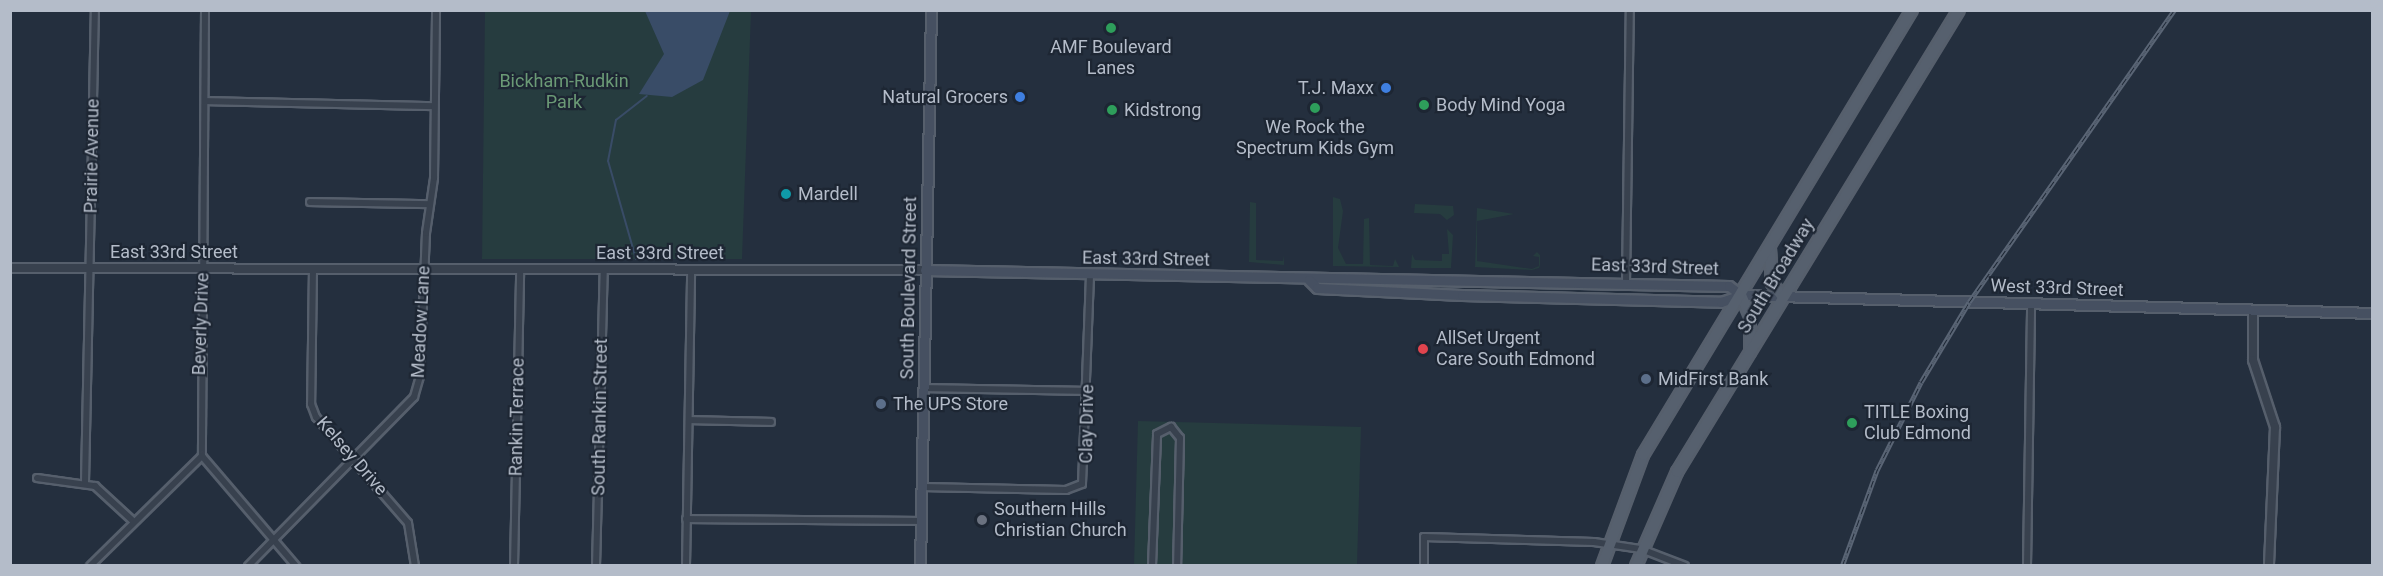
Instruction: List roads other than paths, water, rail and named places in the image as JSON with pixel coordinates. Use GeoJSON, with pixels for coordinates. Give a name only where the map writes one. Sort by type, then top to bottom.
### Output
{"type":"FeatureCollection","features":[{"type":"Feature","properties":{"kind":"main road","name":"South Boulevard Street"},"geometry":{"type":"LineString","coordinates":[[920,566],[931,10]]}},
{"type":"Feature","properties":{"kind":"main road","name":"South Broadway"},"geometry":{"type":"LineString","coordinates":[[1602,566],[1607,544],[1643,455],[1912,10]]}},
{"type":"Feature","properties":{"kind":"main road","name":"South Broadway"},"geometry":{"type":"LineString","coordinates":[[1636,566],[1641,549],[1677,472],[1782,296],[1959,10]]}},
{"type":"Feature","properties":{"kind":"main road"},"geometry":{"type":"LineString","coordinates":[[1770,248],[1772,282],[1782,296]]}},
{"type":"Feature","properties":{"kind":"main road","name":"East 33rd Street"},"geometry":{"type":"LineString","coordinates":[[926,270],[1309,280],[1317,276],[1729,286],[1741,295]]}},
{"type":"Feature","properties":{"kind":"main road","name":"East 33rd Street"},"geometry":{"type":"LineString","coordinates":[[1309,280],[1317,288],[1462,295],[1721,302],[1741,295]]}},
{"type":"Feature","properties":{"kind":"main road"},"geometry":{"type":"LineString","coordinates":[[1741,295],[1750,316],[1750,352]]}},
{"type":"Feature","properties":{"kind":"main road","name":"West 33rd Street"},"geometry":{"type":"LineString","coordinates":[[1741,295],[2373,313]]}},
{"type":"Feature","properties":{"kind":"street","name":"Prairie Avenue"},"geometry":{"type":"LineString","coordinates":[[85,482],[95,10]]}},
{"type":"Feature","properties":{"kind":"street","name":"Beverly Drive"},"geometry":{"type":"LineString","coordinates":[[202,456],[205,10]]}},
{"type":"Feature","properties":{"kind":"street","name":"Meadow Lane"},"geometry":{"type":"LineString","coordinates":[[248,566],[274,543],[414,397],[420,375],[424,268],[430,204],[436,10]]}},
{"type":"Feature","properties":{"kind":"street"},"geometry":{"type":"LineString","coordinates":[[1626,283],[1630,10]]}},
{"type":"Feature","properties":{"kind":"street"},"geometry":{"type":"LineString","coordinates":[[205,101],[434,106]]}},
{"type":"Feature","properties":{"kind":"street"},"geometry":{"type":"LineString","coordinates":[[310,202],[430,204]]}},
{"type":"Feature","properties":{"kind":"street","name":"East 33rd Street"},"geometry":{"type":"LineString","coordinates":[[10,268],[926,270]]}},
{"type":"Feature","properties":{"kind":"street","name":"Kelsey Drive"},"geometry":{"type":"LineString","coordinates":[[313,268],[311,404],[354,461],[408,523],[415,566]]}},
{"type":"Feature","properties":{"kind":"street","name":"Rankin Terrace"},"geometry":{"type":"LineString","coordinates":[[514,566],[520,268]]}},
{"type":"Feature","properties":{"kind":"street","name":"South Rankin Street"},"geometry":{"type":"LineString","coordinates":[[596,566],[604,268]]}},
{"type":"Feature","properties":{"kind":"street"},"geometry":{"type":"LineString","coordinates":[[686,566],[691,270]]}},
{"type":"Feature","properties":{"kind":"street","name":"Clay Drive"},"geometry":{"type":"LineString","coordinates":[[922,487],[1077,488],[1085,476],[1090,274]]}},
{"type":"Feature","properties":{"kind":"street"},"geometry":{"type":"LineString","coordinates":[[2027,566],[2031,304]]}},
{"type":"Feature","properties":{"kind":"street"},"geometry":{"type":"LineString","coordinates":[[2253,310],[2253,360],[2275,427],[2269,566]]}},
{"type":"Feature","properties":{"kind":"street"},"geometry":{"type":"LineString","coordinates":[[924,388],[1088,391]]}},
{"type":"Feature","properties":{"kind":"street"},"geometry":{"type":"LineString","coordinates":[[690,420],[771,422]]}},
{"type":"Feature","properties":{"kind":"street"},"geometry":{"type":"LineString","coordinates":[[1152,566],[1157,434],[1171,427],[1180,438],[1177,566]]}},
{"type":"Feature","properties":{"kind":"street"},"geometry":{"type":"LineString","coordinates":[[90,566],[133,521],[202,456],[296,566]]}},
{"type":"Feature","properties":{"kind":"street"},"geometry":{"type":"LineString","coordinates":[[37,478],[85,482],[133,521]]}},
{"type":"Feature","properties":{"kind":"street"},"geometry":{"type":"LineString","coordinates":[[686,519],[921,521]]}},
{"type":"Feature","properties":{"kind":"street"},"geometry":{"type":"LineString","coordinates":[[1424,566],[1424,537],[1607,544],[1641,549],[1685,566]]}},
{"type":"Feature","properties":{"kind":"water"},"geometry":{"type":"Polygon","coordinates":[[[645,11],[730,11],[703,80],[672,97],[639,94],[664,54],[645,11]]]}},
{"type":"Feature","properties":{"kind":"waterway"},"geometry":{"type":"LineString","coordinates":[[636,259],[608,161],[616,120],[647,96]]}},
{"type":"Feature","properties":{"kind":"railway"},"geometry":{"type":"LineString","coordinates":[[1842,566],[1877,470],[1921,382],[1969,302],[2174,10]]}},
{"type":"Feature","properties":{"kind":"place","name":"AMF Boulevard Lanes"},"geometry":{"type":"Point","coordinates":[1111,28]}},
{"type":"Feature","properties":{"kind":"place","name":"T.J. Maxx"},"geometry":{"type":"Point","coordinates":[1386,88]}},
{"type":"Feature","properties":{"kind":"place","name":"Natural Grocers"},"geometry":{"type":"Point","coordinates":[1020,97]}},
{"type":"Feature","properties":{"kind":"place","name":"Body Mind Yoga"},"geometry":{"type":"Point","coordinates":[1424,105]}},
{"type":"Feature","properties":{"kind":"place","name":"We Rock the Spectrum Kids Gym"},"geometry":{"type":"Point","coordinates":[1315,108]}},
{"type":"Feature","properties":{"kind":"place","name":"Kidstrong"},"geometry":{"type":"Point","coordinates":[1112,110]}},
{"type":"Feature","properties":{"kind":"place","name":"Mardell"},"geometry":{"type":"Point","coordinates":[786,194]}},
{"type":"Feature","properties":{"kind":"place","name":"AllSet Urgent Care South Edmond"},"geometry":{"type":"Point","coordinates":[1423,349]}},
{"type":"Feature","properties":{"kind":"place","name":"MidFirst Bank"},"geometry":{"type":"Point","coordinates":[1646,379]}},
{"type":"Feature","properties":{"kind":"place","name":"The UPS Store"},"geometry":{"type":"Point","coordinates":[881,404]}},
{"type":"Feature","properties":{"kind":"place","name":"TITLE Boxing Club Edmond"},"geometry":{"type":"Point","coordinates":[1852,423]}},
{"type":"Feature","properties":{"kind":"place","name":"Southern Hills Christian Church"},"geometry":{"type":"Point","coordinates":[982,520]}},
{"type":"Feature","properties":{"kind":"park label","name":"Bickham-Rudkin Park"},"geometry":{"type":"Point","coordinates":[564,92]}}]}
